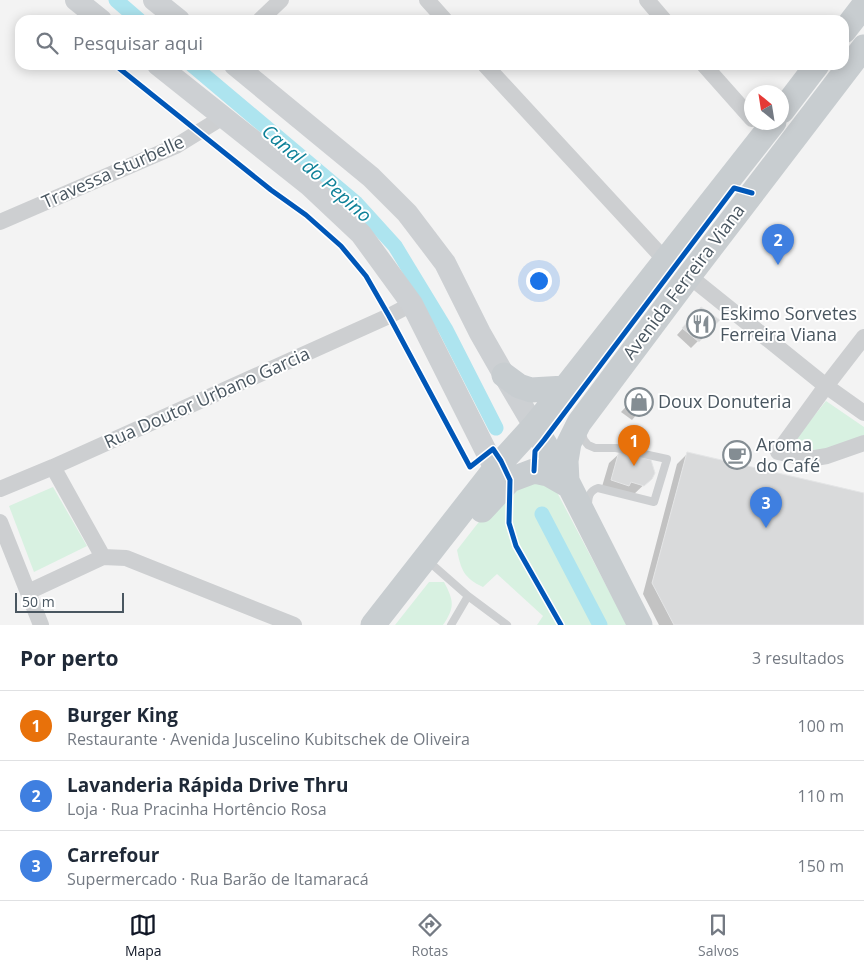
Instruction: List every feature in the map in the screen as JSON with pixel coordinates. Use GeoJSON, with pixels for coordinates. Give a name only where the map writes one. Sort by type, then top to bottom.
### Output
{"type":"FeatureCollection","features":[{"type":"Feature","properties":{"kind":"main road"},"geometry":{"type":"LineString","coordinates":[[76,0],[95,15]]}},
{"type":"Feature","properties":{"kind":"main road"},"geometry":{"type":"LineString","coordinates":[[154,0],[173,15]]}},
{"type":"Feature","properties":{"kind":"main road"},"geometry":{"type":"LineString","coordinates":[[849,24],[864,5]]}},
{"type":"Feature","properties":{"kind":"main road","name":"Avenida Ferreira Viana"},"geometry":{"type":"LineString","coordinates":[[849,67],[864,47]]}},
{"type":"Feature","properties":{"kind":"main road"},"geometry":{"type":"LineString","coordinates":[[164,70],[310,186],[361,234],[412,304],[495,469]]}},
{"type":"Feature","properties":{"kind":"main road"},"geometry":{"type":"LineString","coordinates":[[241,70],[372,176],[408,213],[445,262],[480,333],[568,483],[640,625]]}},
{"type":"Feature","properties":{"kind":"main road"},"geometry":{"type":"LineString","coordinates":[[789,103],[814,70]]}},
{"type":"Feature","properties":{"kind":"main road","name":"Avenida Ferreira Viana"},"geometry":{"type":"LineString","coordinates":[[568,483],[566,461],[569,443],[579,423],[846,70]]}},
{"type":"Feature","properties":{"kind":"main road","name":"Avenida Ferreira Viana"},"geometry":{"type":"LineString","coordinates":[[374,625],[495,469],[565,388],[665,260],[757,130]]}},
{"type":"Feature","properties":{"kind":"main road"},"geometry":{"type":"LineString","coordinates":[[504,375],[519,386],[531,390],[565,388]]}},
{"type":"Feature","properties":{"kind":"main road"},"geometry":{"type":"LineString","coordinates":[[432,551],[463,531],[510,480],[534,471],[548,474],[568,483]]}},
{"type":"Feature","properties":{"kind":"street"},"geometry":{"type":"LineString","coordinates":[[265,15],[281,0]]}},
{"type":"Feature","properties":{"kind":"street"},"geometry":{"type":"LineString","coordinates":[[427,0],[440,15]]}},
{"type":"Feature","properties":{"kind":"street"},"geometry":{"type":"LineString","coordinates":[[647,0],[660,15]]}},
{"type":"Feature","properties":{"kind":"street"},"geometry":{"type":"LineString","coordinates":[[490,70],[665,260]]}},
{"type":"Feature","properties":{"kind":"street"},"geometry":{"type":"LineString","coordinates":[[709,70],[744,107]]}},
{"type":"Feature","properties":{"kind":"street","name":"Travessa Sturbelle"},"geometry":{"type":"LineString","coordinates":[[0,222],[176,146],[223,117]]}},
{"type":"Feature","properties":{"kind":"street"},"geometry":{"type":"LineString","coordinates":[[689,276],[826,386],[864,413]]}},
{"type":"Feature","properties":{"kind":"street","name":"Rua Doutor Urbano Garcia"},"geometry":{"type":"LineString","coordinates":[[0,489],[53,467],[412,304]]}},
{"type":"Feature","properties":{"kind":"street"},"geometry":{"type":"LineString","coordinates":[[864,337],[778,452],[809,459],[827,456],[864,443]]}},
{"type":"Feature","properties":{"kind":"street"},"geometry":{"type":"LineString","coordinates":[[53,467],[103,557]]}},
{"type":"Feature","properties":{"kind":"street"},"geometry":{"type":"LineString","coordinates":[[0,522],[41,625]]}},
{"type":"Feature","properties":{"kind":"street"},"geometry":{"type":"LineString","coordinates":[[28,592],[103,557],[126,558],[294,625]]}},
{"type":"Feature","properties":{"kind":"lane"},"geometry":{"type":"LineString","coordinates":[[579,423],[584,440],[588,445],[595,448],[616,448],[667,459],[654,502],[598,488],[592,490],[589,494],[588,504],[590,526]]}},
{"type":"Feature","properties":{"kind":"lane"},"geometry":{"type":"LineString","coordinates":[[432,551],[468,596],[506,625]]}},
{"type":"Feature","properties":{"kind":"lane"},"geometry":{"type":"LineString","coordinates":[[451,625],[468,596]]}},
{"type":"Feature","properties":{"kind":"green space"},"geometry":{"type":"Polygon","coordinates":[[[826,401],[864,427],[864,437],[808,456],[789,447],[826,401]]]}},
{"type":"Feature","properties":{"kind":"green space"},"geometry":{"type":"Polygon","coordinates":[[[551,481],[627,625],[537,625],[543,616],[497,574],[483,587],[464,573],[457,550],[492,505],[514,482],[551,481]]]}},
{"type":"Feature","properties":{"kind":"green space"},"geometry":{"type":"Polygon","coordinates":[[[53,487],[87,546],[34,572],[9,506],[53,487]]]}},
{"type":"Feature","properties":{"kind":"green space"},"geometry":{"type":"Polygon","coordinates":[[[429,582],[444,582],[450,594],[452,604],[450,613],[443,625],[395,625],[429,582]]]}},
{"type":"Feature","properties":{"kind":"building","name":"Eskimo Sorvetes Ferreira Viana"},"geometry":{"type":"Polygon","coordinates":[[[701,307],[720,320],[699,342],[682,328],[701,307]]]}},
{"type":"Feature","properties":{"kind":"building","name":"Doux Donuteria"},"geometry":{"type":"Polygon","coordinates":[[[638,392],[651,400],[640,414],[627,404],[638,392]]]}},
{"type":"Feature","properties":{"kind":"building"},"geometry":{"type":"Polygon","coordinates":[[[619,451],[651,460],[655,473],[652,479],[644,486],[631,482],[629,486],[611,480],[619,451]]]}},
{"type":"Feature","properties":{"kind":"building"},"geometry":{"type":"Polygon","coordinates":[[[687,452],[864,493],[864,625],[674,625],[652,583],[687,452]]]}},
{"type":"Feature","properties":{"kind":"waterway","name":"Canal do Pepino"},"geometry":{"type":"LineString","coordinates":[[116,0],[133,15]]}},
{"type":"Feature","properties":{"kind":"waterway","name":"Canal do Pepino"},"geometry":{"type":"LineString","coordinates":[[198,70],[356,203],[395,246],[446,330],[496,428]]}},
{"type":"Feature","properties":{"kind":"waterway","name":"Canal do Pepino"},"geometry":{"type":"LineString","coordinates":[[542,514],[600,625]]}},
{"type":"Feature","properties":{"kind":"cycle path"},"geometry":{"type":"LineString","coordinates":[[121,70],[271,190],[306,215],[341,246],[366,276],[470,467],[493,449],[501,461],[510,480],[509,523],[516,546],[561,625]]}},
{"type":"Feature","properties":{"kind":"cycle path"},"geometry":{"type":"LineString","coordinates":[[534,471],[535,451],[734,188],[752,193]]}},
{"type":"Feature","properties":{"kind":"place","name":"Lavanderia Rápida Drive Thru"},"geometry":{"type":"Point","coordinates":[778,265]}},
{"type":"Feature","properties":{"kind":"place","name":"Eskimo Sorvetes Ferreira Viana"},"geometry":{"type":"Point","coordinates":[701,324]}},
{"type":"Feature","properties":{"kind":"place","name":"Doux Donuteria"},"geometry":{"type":"Point","coordinates":[639,402]}},
{"type":"Feature","properties":{"kind":"place","name":"Aroma do Café"},"geometry":{"type":"Point","coordinates":[737,455]}},
{"type":"Feature","properties":{"kind":"place","name":"Burger King"},"geometry":{"type":"Point","coordinates":[634,466]}},
{"type":"Feature","properties":{"kind":"place","name":"Carrefour"},"geometry":{"type":"Point","coordinates":[766,528]}}]}
